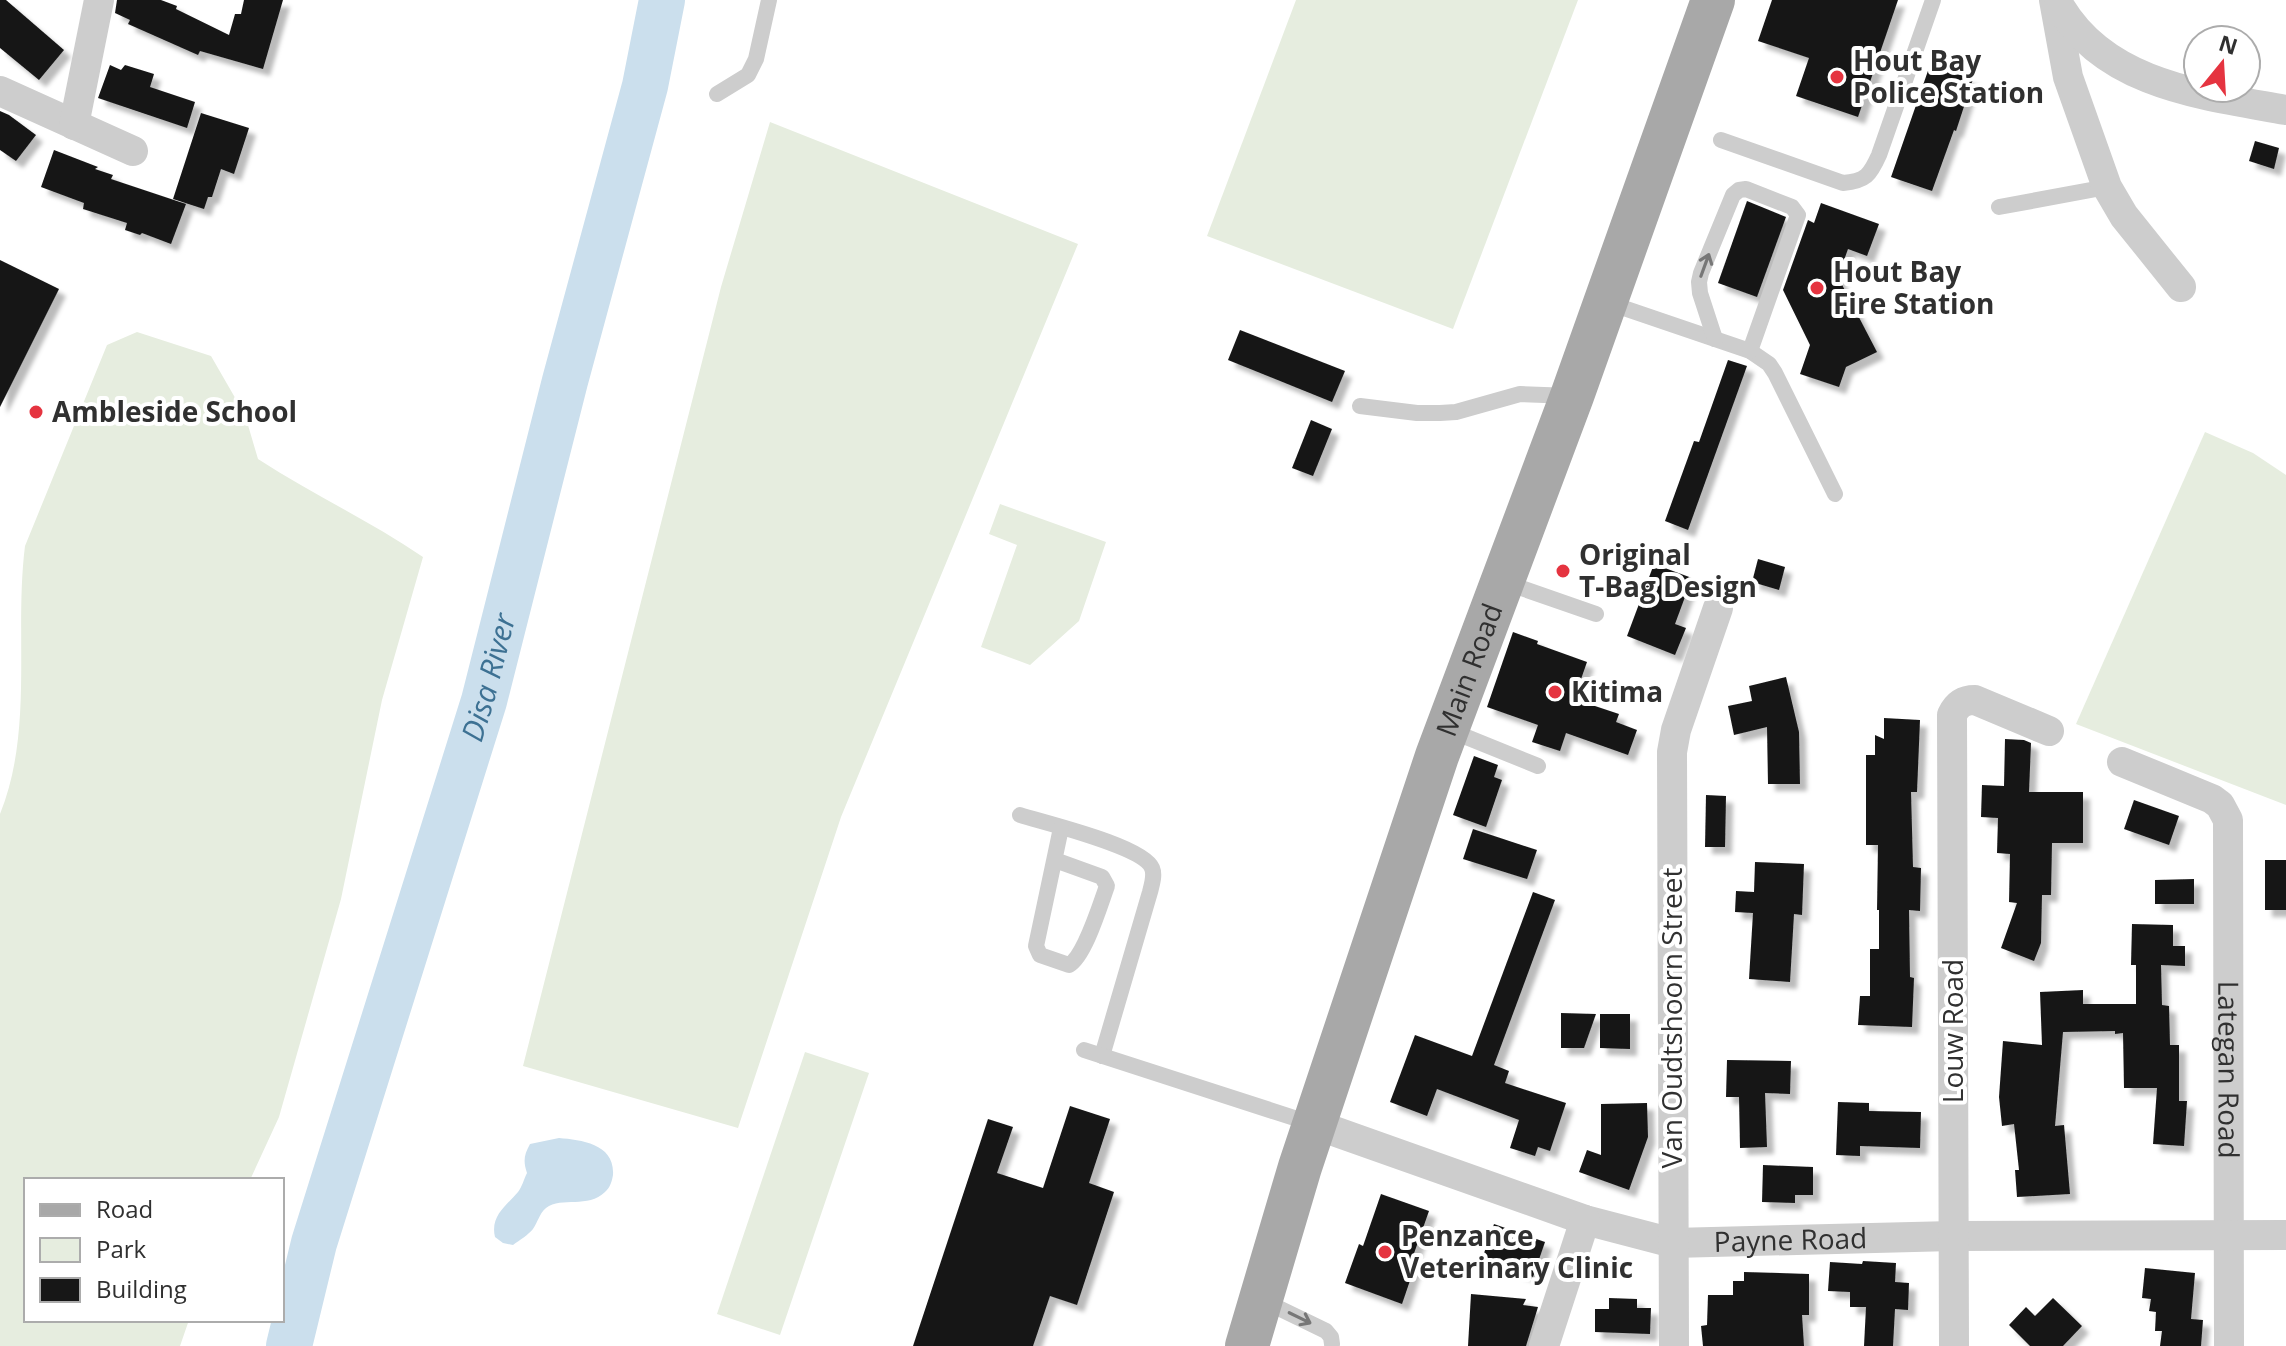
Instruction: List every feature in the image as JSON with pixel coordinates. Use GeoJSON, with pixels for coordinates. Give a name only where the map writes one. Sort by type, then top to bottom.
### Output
{"type":"FeatureCollection","features":[{"type":"Feature","properties":{"kind":"main road","name":"Main Road"},"geometry":{"type":"LineString","coordinates":[[1247,1346],[1314,1124],[1447,729],[1572,396],[1713,0]]}},
{"type":"Feature","properties":{"kind":"street"},"geometry":{"type":"LineString","coordinates":[[74,125],[99,0]]}},
{"type":"Feature","properties":{"kind":"street"},"geometry":{"type":"LineString","coordinates":[[2055,0],[2076,31],[2124,69],[2184,91],[2286,110]]}},
{"type":"Feature","properties":{"kind":"street"},"geometry":{"type":"LineString","coordinates":[[2055,0],[2068,77],[2107,187],[2124,216],[2181,287]]}},
{"type":"Feature","properties":{"kind":"street"},"geometry":{"type":"LineString","coordinates":[[0,91],[133,151]]}},
{"type":"Feature","properties":{"kind":"street","name":"Van Oudtshoorn Street"},"geometry":{"type":"LineString","coordinates":[[1674,1346],[1672,752],[1676,730],[1718,608]]}},
{"type":"Feature","properties":{"kind":"street","name":"Louw Road"},"geometry":{"type":"LineString","coordinates":[[1954,1346],[1952,715],[1959,704],[1975,700],[2049,731]]}},
{"type":"Feature","properties":{"kind":"street","name":"Lategan Road"},"geometry":{"type":"LineString","coordinates":[[2122,762],[2212,799],[2220,805],[2228,820],[2229,1346]]}},
{"type":"Feature","properties":{"kind":"street","name":"Payne Road"},"geometry":{"type":"LineString","coordinates":[[1314,1124],[1585,1220],[1673,1243],[1953,1236],[2286,1235]]}},
{"type":"Feature","properties":{"kind":"street"},"geometry":{"type":"LineString","coordinates":[[1544,1346],[1585,1220]]}},
{"type":"Feature","properties":{"kind":"lane"},"geometry":{"type":"LineString","coordinates":[[717,94],[748,75],[756,59],[769,0]]}},
{"type":"Feature","properties":{"kind":"lane"},"geometry":{"type":"LineString","coordinates":[[1721,140],[1843,183],[1861,181],[1872,170],[1879,155],[1933,0]]}},
{"type":"Feature","properties":{"kind":"lane"},"geometry":{"type":"LineString","coordinates":[[1999,207],[2107,187]]}},
{"type":"Feature","properties":{"kind":"lane"},"geometry":{"type":"LineString","coordinates":[[1715,339],[1700,293],[1701,273],[1733,195],[1746,189],[1792,207],[1798,215],[1750,351]]}},
{"type":"Feature","properties":{"kind":"lane"},"geometry":{"type":"LineString","coordinates":[[1606,302],[1750,351],[1769,364],[1835,494]]}},
{"type":"Feature","properties":{"kind":"lane"},"geometry":{"type":"LineString","coordinates":[[1360,406],[1440,413],[1456,412],[1520,394],[1572,396]]}},
{"type":"Feature","properties":{"kind":"lane"},"geometry":{"type":"LineString","coordinates":[[1503,581],[1596,614]]}},
{"type":"Feature","properties":{"kind":"lane"},"geometry":{"type":"LineString","coordinates":[[1447,729],[1538,766]]}},
{"type":"Feature","properties":{"kind":"lane"},"geometry":{"type":"LineString","coordinates":[[1020,815],[1096,837],[1140,855],[1152,868],[1150,892],[1102,1056]]}},
{"type":"Feature","properties":{"kind":"lane"},"geometry":{"type":"LineString","coordinates":[[1055,860],[1102,877],[1107,886],[1093,925],[1075,962],[1069,965],[1040,955],[1036,946],[1061,828]]}},
{"type":"Feature","properties":{"kind":"lane"},"geometry":{"type":"LineString","coordinates":[[1084,1050],[1314,1124]]}},
{"type":"Feature","properties":{"kind":"lane"},"geometry":{"type":"LineString","coordinates":[[1260,1299],[1326,1331],[1332,1344]]}},
{"type":"Feature","properties":{"kind":"green space"},"geometry":{"type":"Polygon","coordinates":[[[1296,0],[1578,0],[1453,329],[1207,236],[1296,0]]]}},
{"type":"Feature","properties":{"kind":"green space"},"geometry":{"type":"Polygon","coordinates":[[[770,122],[1078,244],[841,817],[738,1128],[523,1066],[721,287],[770,122]]]}},
{"type":"Feature","properties":{"kind":"green space"},"geometry":{"type":"Polygon","coordinates":[[[137,332],[211,356],[245,415],[258,459],[423,557],[382,700],[341,899],[279,1117],[251,1178],[24,1178],[24,1322],[188,1322],[180,1346],[0,1346],[0,814],[17,749],[25,546],[107,345],[137,332]]]}},
{"type":"Feature","properties":{"kind":"green space"},"geometry":{"type":"Polygon","coordinates":[[[2205,432],[2253,453],[2286,475],[2286,805],[2076,724],[2205,432]]]}},
{"type":"Feature","properties":{"kind":"green space"},"geometry":{"type":"Polygon","coordinates":[[[1000,504],[1106,542],[1079,621],[1030,665],[981,647],[1017,545],[989,534],[1000,504]]]}},
{"type":"Feature","properties":{"kind":"green space"},"geometry":{"type":"Polygon","coordinates":[[[805,1052],[869,1073],[780,1335],[717,1314],[805,1052]]]}},
{"type":"Feature","properties":{"kind":"water"},"geometry":{"type":"Polygon","coordinates":[[[559,1138],[587,1142],[609,1156],[613,1175],[607,1190],[591,1200],[560,1203],[546,1208],[526,1235],[513,1245],[503,1243],[495,1237],[495,1223],[522,1185],[527,1173],[526,1151],[530,1144],[559,1138]]]}},
{"type":"Feature","properties":{"kind":"building"},"geometry":{"type":"Polygon","coordinates":[[[0,0],[6,0],[64,50],[39,80],[0,48],[0,0]]]}},
{"type":"Feature","properties":{"kind":"building"},"geometry":{"type":"Polygon","coordinates":[[[117,0],[161,0],[229,35],[235,14],[241,14],[244,0],[283,0],[263,69],[200,51],[198,55],[128,24],[130,20],[115,13],[117,0]]]}},
{"type":"Feature","properties":{"kind":"building","name":"Hout Bay Police Station"},"geometry":{"type":"Polygon","coordinates":[[[1772,0],[1898,0],[1858,117],[1796,96],[1809,58],[1758,41],[1772,0]]]}},
{"type":"Feature","properties":{"kind":"building"},"geometry":{"type":"Polygon","coordinates":[[[110,65],[121,70],[125,65],[154,74],[150,87],[195,102],[187,128],[98,98],[110,65]]]}},
{"type":"Feature","properties":{"kind":"building"},"geometry":{"type":"Polygon","coordinates":[[[1930,65],[1973,79],[1932,191],[1891,177],[1930,65]]]}},
{"type":"Feature","properties":{"kind":"building"},"geometry":{"type":"Polygon","coordinates":[[[0,111],[36,135],[16,161],[0,150],[0,111]]]}},
{"type":"Feature","properties":{"kind":"building"},"geometry":{"type":"Polygon","coordinates":[[[201,113],[249,128],[234,174],[221,169],[212,197],[208,197],[204,209],[173,199],[201,113]]]}},
{"type":"Feature","properties":{"kind":"building"},"geometry":{"type":"Polygon","coordinates":[[[2255,141],[2279,148],[2274,169],[2249,161],[2255,141]]]}},
{"type":"Feature","properties":{"kind":"building"},"geometry":{"type":"Polygon","coordinates":[[[54,150],[98,167],[95,169],[113,175],[111,179],[186,204],[171,244],[125,230],[127,223],[83,209],[84,203],[41,187],[54,150]]]}},
{"type":"Feature","properties":{"kind":"building"},"geometry":{"type":"Polygon","coordinates":[[[1747,201],[1786,217],[1757,297],[1718,283],[1747,201]]]}},
{"type":"Feature","properties":{"kind":"building","name":"Hout Bay Fire Station"},"geometry":{"type":"Polygon","coordinates":[[[1821,203],[1879,224],[1867,256],[1848,249],[1838,277],[1877,352],[1846,367],[1839,387],[1800,374],[1810,345],[1783,290],[1808,220],[1814,223],[1821,203]]]}},
{"type":"Feature","properties":{"kind":"building"},"geometry":{"type":"Polygon","coordinates":[[[0,260],[59,289],[0,407],[0,260]]]}},
{"type":"Feature","properties":{"kind":"building"},"geometry":{"type":"Polygon","coordinates":[[[1240,330],[1345,371],[1332,402],[1228,360],[1240,330]]]}},
{"type":"Feature","properties":{"kind":"building"},"geometry":{"type":"Polygon","coordinates":[[[1728,360],[1747,366],[1688,530],[1665,521],[1694,441],[1699,442],[1728,360]]]}},
{"type":"Feature","properties":{"kind":"building"},"geometry":{"type":"Polygon","coordinates":[[[1311,420],[1332,429],[1313,476],[1292,468],[1311,420]]]}},
{"type":"Feature","properties":{"kind":"building"},"geometry":{"type":"Polygon","coordinates":[[[1758,559],[1785,567],[1779,590],[1752,582],[1758,559]]]}},
{"type":"Feature","properties":{"kind":"building"},"geometry":{"type":"Polygon","coordinates":[[[1654,564],[1692,578],[1675,624],[1686,628],[1675,655],[1627,636],[1654,564]]]}},
{"type":"Feature","properties":{"kind":"building"},"geometry":{"type":"Polygon","coordinates":[[[1513,632],[1587,662],[1574,699],[1619,714],[1616,722],[1637,730],[1628,755],[1566,733],[1560,751],[1532,742],[1538,725],[1487,707],[1513,632]]]}},
{"type":"Feature","properties":{"kind":"building"},"geometry":{"type":"Polygon","coordinates":[[[1786,677],[1799,732],[1800,784],[1768,784],[1767,727],[1734,735],[1728,706],[1752,701],[1749,686],[1786,677]]]}},
{"type":"Feature","properties":{"kind":"building"},"geometry":{"type":"Polygon","coordinates":[[[1884,718],[1920,720],[1917,792],[1911,792],[1913,867],[1921,868],[1920,911],[1909,910],[1910,977],[1914,978],[1912,1027],[1858,1025],[1860,996],[1870,996],[1870,949],[1879,949],[1878,845],[1866,845],[1866,755],[1875,755],[1875,735],[1884,739],[1884,718]]]}},
{"type":"Feature","properties":{"kind":"building"},"geometry":{"type":"Polygon","coordinates":[[[2005,739],[2031,743],[2029,792],[2083,792],[2083,843],[2052,843],[2051,895],[2042,895],[2041,943],[2034,961],[2001,948],[2017,903],[2009,902],[2010,854],[1997,853],[1998,818],[1981,817],[1982,785],[2004,786],[2005,739]]]}},
{"type":"Feature","properties":{"kind":"building"},"geometry":{"type":"Polygon","coordinates":[[[1474,756],[1498,765],[1494,777],[1502,780],[1486,827],[1453,815],[1474,756]]]}},
{"type":"Feature","properties":{"kind":"building"},"geometry":{"type":"Polygon","coordinates":[[[1706,795],[1726,796],[1725,847],[1705,847],[1706,795]]]}},
{"type":"Feature","properties":{"kind":"building"},"geometry":{"type":"Polygon","coordinates":[[[2134,800],[2179,816],[2169,845],[2124,829],[2134,800]]]}},
{"type":"Feature","properties":{"kind":"building"},"geometry":{"type":"Polygon","coordinates":[[[1473,829],[1537,850],[1527,879],[1463,859],[1473,829]]]}},
{"type":"Feature","properties":{"kind":"building"},"geometry":{"type":"Polygon","coordinates":[[[2265,860],[2286,860],[2286,910],[2265,910],[2265,860]]]}},
{"type":"Feature","properties":{"kind":"building"},"geometry":{"type":"Polygon","coordinates":[[[1755,862],[1804,864],[1802,915],[1794,914],[1790,982],[1749,979],[1753,913],[1735,912],[1736,891],[1754,892],[1755,862]]]}},
{"type":"Feature","properties":{"kind":"building"},"geometry":{"type":"Polygon","coordinates":[[[2194,879],[2194,904],[2155,904],[2155,880],[2194,879]]]}},
{"type":"Feature","properties":{"kind":"building"},"geometry":{"type":"Polygon","coordinates":[[[1533,892],[1555,900],[1494,1065],[1509,1071],[1505,1083],[1566,1103],[1550,1151],[1538,1147],[1535,1156],[1510,1148],[1519,1120],[1437,1089],[1427,1116],[1390,1102],[1415,1035],[1472,1056],[1533,892]]]}},
{"type":"Feature","properties":{"kind":"building"},"geometry":{"type":"Polygon","coordinates":[[[2132,924],[2173,925],[2173,946],[2185,946],[2185,966],[2161,965],[2162,1005],[2169,1006],[2170,1045],[2179,1045],[2179,1101],[2187,1101],[2184,1146],[2153,1144],[2157,1088],[2124,1088],[2123,1033],[2063,1032],[2055,1126],[2064,1125],[2070,1194],[2017,1197],[2015,1170],[2019,1170],[2014,1124],[2002,1126],[1999,1097],[2003,1041],[2042,1045],[2040,992],[2083,990],[2083,1004],[2136,1004],[2136,965],[2131,965],[2132,924]]]}},
{"type":"Feature","properties":{"kind":"building"},"geometry":{"type":"Polygon","coordinates":[[[1561,1013],[1596,1014],[1584,1048],[1561,1048],[1561,1013]]]}},
{"type":"Feature","properties":{"kind":"building"},"geometry":{"type":"Polygon","coordinates":[[[1600,1014],[1630,1014],[1630,1049],[1600,1048],[1600,1014]]]}},
{"type":"Feature","properties":{"kind":"building"},"geometry":{"type":"Polygon","coordinates":[[[1727,1060],[1791,1061],[1790,1094],[1765,1093],[1767,1147],[1740,1148],[1739,1097],[1726,1097],[1727,1060]]]}},
{"type":"Feature","properties":{"kind":"building"},"geometry":{"type":"Polygon","coordinates":[[[1838,1102],[1869,1103],[1869,1111],[1921,1112],[1920,1148],[1860,1146],[1860,1156],[1836,1155],[1838,1102]]]}},
{"type":"Feature","properties":{"kind":"building"},"geometry":{"type":"Polygon","coordinates":[[[1647,1103],[1648,1137],[1629,1190],[1579,1172],[1587,1150],[1601,1155],[1601,1104],[1647,1103]]]}},
{"type":"Feature","properties":{"kind":"building"},"geometry":{"type":"Polygon","coordinates":[[[1070,1106],[1110,1119],[1089,1183],[1114,1192],[1077,1305],[1050,1296],[1033,1346],[913,1346],[988,1119],[1013,1127],[997,1173],[1043,1188],[1070,1106]]]}},
{"type":"Feature","properties":{"kind":"building"},"geometry":{"type":"Polygon","coordinates":[[[1763,1165],[1813,1167],[1813,1195],[1795,1195],[1795,1203],[1762,1202],[1763,1165]]]}},
{"type":"Feature","properties":{"kind":"building","name":"Penzance Veterinary Clinic"},"geometry":{"type":"Polygon","coordinates":[[[1381,1194],[1429,1211],[1412,1259],[1417,1260],[1402,1304],[1345,1283],[1359,1244],[1363,1246],[1381,1194]]]}},
{"type":"Feature","properties":{"kind":"building"},"geometry":{"type":"Polygon","coordinates":[[[1494,1224],[1545,1242],[1533,1277],[1482,1259],[1494,1224]]]}},
{"type":"Feature","properties":{"kind":"building"},"geometry":{"type":"Polygon","coordinates":[[[1863,1261],[1896,1263],[1895,1282],[1909,1283],[1908,1310],[1895,1309],[1893,1346],[1864,1346],[1866,1307],[1850,1307],[1850,1292],[1828,1291],[1830,1262],[1862,1264],[1863,1261]]]}},
{"type":"Feature","properties":{"kind":"building"},"geometry":{"type":"Polygon","coordinates":[[[2145,1268],[2195,1273],[2191,1319],[2203,1320],[2201,1346],[2160,1346],[2162,1331],[2155,1331],[2156,1312],[2149,1311],[2151,1299],[2142,1298],[2145,1268]]]}},
{"type":"Feature","properties":{"kind":"building"},"geometry":{"type":"Polygon","coordinates":[[[1744,1272],[1809,1274],[1809,1315],[1802,1315],[1804,1346],[1703,1346],[1701,1326],[1707,1325],[1708,1295],[1733,1295],[1733,1281],[1744,1281],[1744,1272]]]}},
{"type":"Feature","properties":{"kind":"building"},"geometry":{"type":"Polygon","coordinates":[[[1471,1294],[1526,1299],[1523,1305],[1538,1307],[1526,1346],[1468,1346],[1471,1294]]]}},
{"type":"Feature","properties":{"kind":"building"},"geometry":{"type":"Polygon","coordinates":[[[1609,1298],[1637,1299],[1637,1308],[1651,1308],[1650,1334],[1595,1332],[1595,1309],[1609,1309],[1609,1298]]]}},
{"type":"Feature","properties":{"kind":"building"},"geometry":{"type":"Polygon","coordinates":[[[2053,1298],[2082,1326],[2063,1346],[2030,1346],[2009,1325],[2026,1307],[2035,1316],[2053,1298]]]}},
{"type":"Feature","properties":{"kind":"waterway","name":"Disa River"},"geometry":{"type":"LineString","coordinates":[[289,1346],[314,1243],[484,701],[565,381],[645,86],[662,0]]}},
{"type":"Feature","properties":{"kind":"place","name":"Hout Bay Police Station"},"geometry":{"type":"Point","coordinates":[1837,77]}},
{"type":"Feature","properties":{"kind":"place","name":"Hout Bay Fire Station"},"geometry":{"type":"Point","coordinates":[1817,288]}},
{"type":"Feature","properties":{"kind":"place","name":"Ambleside School"},"geometry":{"type":"Point","coordinates":[36,412]}},
{"type":"Feature","properties":{"kind":"place","name":"Original T-Bag Design"},"geometry":{"type":"Point","coordinates":[1563,571]}},
{"type":"Feature","properties":{"kind":"place","name":"Kitima"},"geometry":{"type":"Point","coordinates":[1555,692]}},
{"type":"Feature","properties":{"kind":"place","name":"Penzance Veterinary Clinic"},"geometry":{"type":"Point","coordinates":[1385,1252]}}]}
